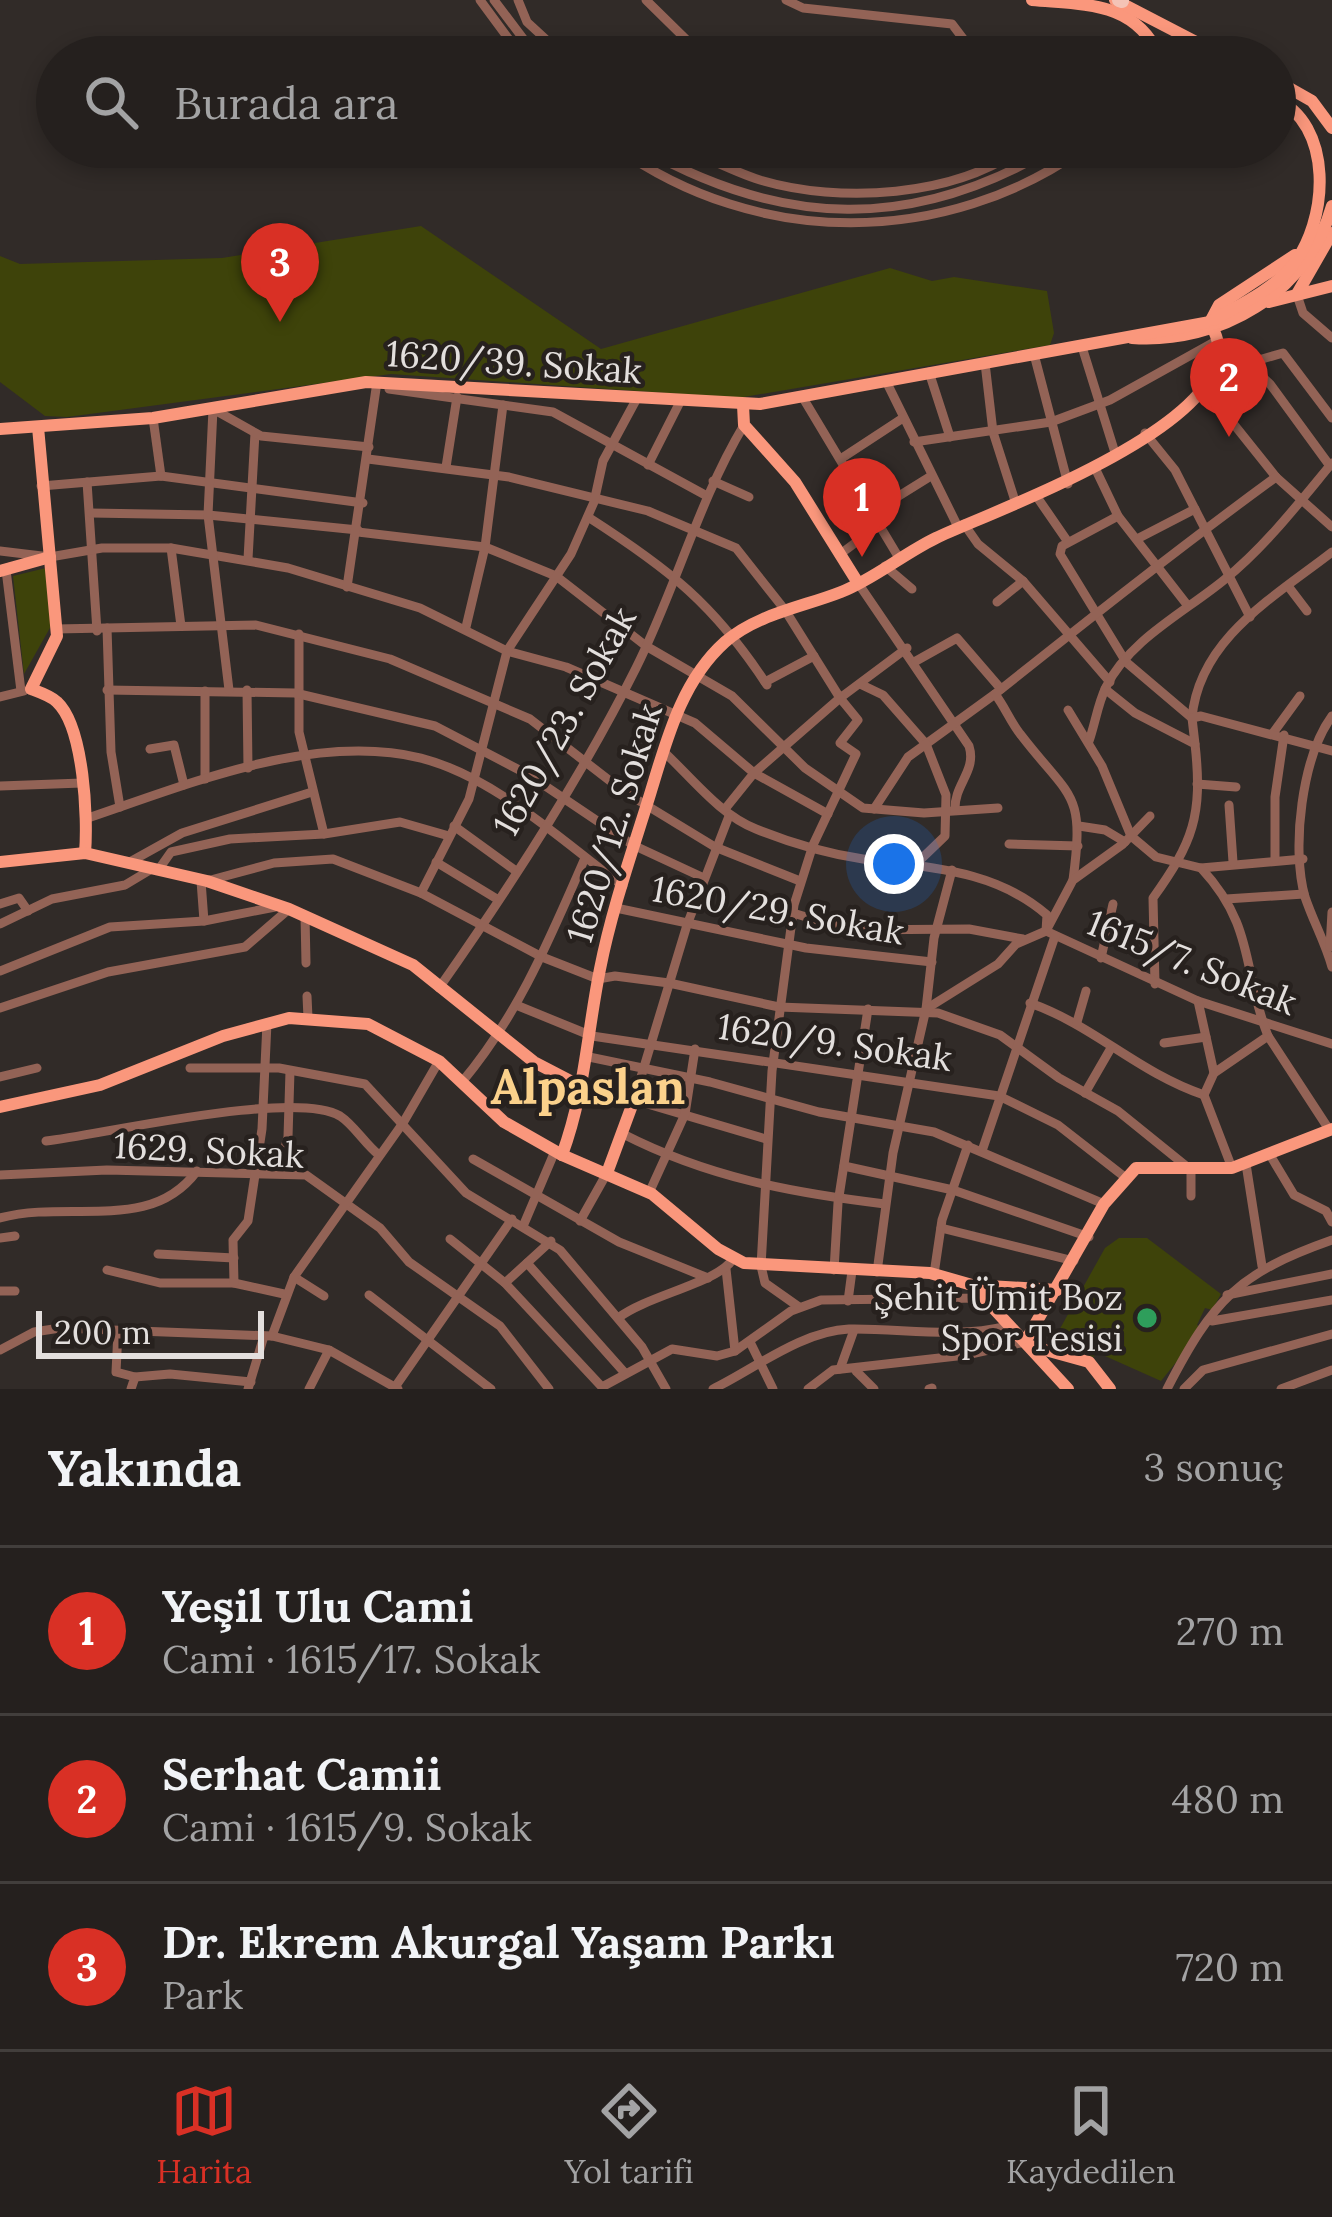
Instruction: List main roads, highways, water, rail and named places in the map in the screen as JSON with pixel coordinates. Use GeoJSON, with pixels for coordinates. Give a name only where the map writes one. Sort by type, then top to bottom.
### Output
{"type":"FeatureCollection","features":[{"type":"Feature","properties":{"kind":"main road"},"geometry":{"type":"LineString","coordinates":[[1032,0],[1122,13],[1149,36]]}},
{"type":"Feature","properties":{"kind":"main road"},"geometry":{"type":"LineString","coordinates":[[1119,0],[1180,36]]}},
{"type":"Feature","properties":{"kind":"main road"},"geometry":{"type":"LineString","coordinates":[[1296,92],[1332,111]]}},
{"type":"Feature","properties":{"kind":"main road"},"geometry":{"type":"LineString","coordinates":[[1312,101],[1332,128]]}},
{"type":"Feature","properties":{"kind":"main road"},"geometry":{"type":"LineString","coordinates":[[1214,331],[1219,305],[1301,251],[1325,196],[1329,144],[1314,117],[1296,109]]}},
{"type":"Feature","properties":{"kind":"main road"},"geometry":{"type":"LineString","coordinates":[[1214,331],[1280,291],[1310,256],[1332,206]]}},
{"type":"Feature","properties":{"kind":"main road"},"geometry":{"type":"LineString","coordinates":[[1297,295],[1332,233]]}},
{"type":"Feature","properties":{"kind":"main road"},"geometry":{"type":"LineString","coordinates":[[1257,305],[1332,286]]}},
{"type":"Feature","properties":{"kind":"main road","name":"1620/39. Sokak"},"geometry":{"type":"LineString","coordinates":[[0,429],[153,418],[377,385],[742,405],[1083,350],[1124,338],[1214,331]]}},
{"type":"Feature","properties":{"kind":"main road","name":"1620/12. Sokak"},"geometry":{"type":"LineString","coordinates":[[559,1153],[584,1088],[598,979],[633,845],[677,715],[696,674],[735,636],[785,610],[858,583],[962,526],[1096,470],[1207,384],[1219,359],[1214,331]]}},
{"type":"Feature","properties":{"kind":"main road"},"geometry":{"type":"LineString","coordinates":[[742,405],[744,425],[795,482],[858,583]]}},
{"type":"Feature","properties":{"kind":"main road"},"geometry":{"type":"LineString","coordinates":[[38,427],[56,629],[26,690],[61,707],[71,728],[88,818],[85,853]]}},
{"type":"Feature","properties":{"kind":"main road"},"geometry":{"type":"LineString","coordinates":[[3,571],[50,557]]}},
{"type":"Feature","properties":{"kind":"main road"},"geometry":{"type":"LineString","coordinates":[[0,862],[85,853],[128,863],[204,881],[305,916],[396,955],[499,1037],[584,1088],[634,1100],[607,1173]]}},
{"type":"Feature","properties":{"kind":"main road"},"geometry":{"type":"LineString","coordinates":[[0,1107],[100,1084],[267,1023],[308,1018],[368,1024],[439,1061],[504,1122],[559,1153],[649,1193],[730,1264],[934,1274],[972,1285],[1057,1290]]}},
{"type":"Feature","properties":{"kind":"main road"},"geometry":{"type":"LineString","coordinates":[[1027,1344],[1104,1204],[1136,1168],[1239,1166],[1331,1130]]}},
{"type":"Feature","properties":{"kind":"main road"},"geometry":{"type":"LineString","coordinates":[[972,1285],[1067,1389]]}},
{"type":"Feature","properties":{"kind":"main road"},"geometry":{"type":"LineString","coordinates":[[1027,1344],[1089,1362],[1110,1389]]}},
{"type":"Feature","properties":{"kind":"place","name":"Dr. Ekrem Akurgal Yaşam Parkı"},"geometry":{"type":"Point","coordinates":[280,322]}},
{"type":"Feature","properties":{"kind":"place","name":"Serhat Camii"},"geometry":{"type":"Point","coordinates":[1229,437]}},
{"type":"Feature","properties":{"kind":"place","name":"Yeşil Ulu Cami"},"geometry":{"type":"Point","coordinates":[862,557]}},
{"type":"Feature","properties":{"kind":"place","name":"Şehit Ümit Boz Spor Tesisi"},"geometry":{"type":"Point","coordinates":[1147,1318]}},
{"type":"Feature","properties":{"kind":"district","name":"Alpaslan"},"geometry":{"type":"Point","coordinates":[588,1087]}}]}
